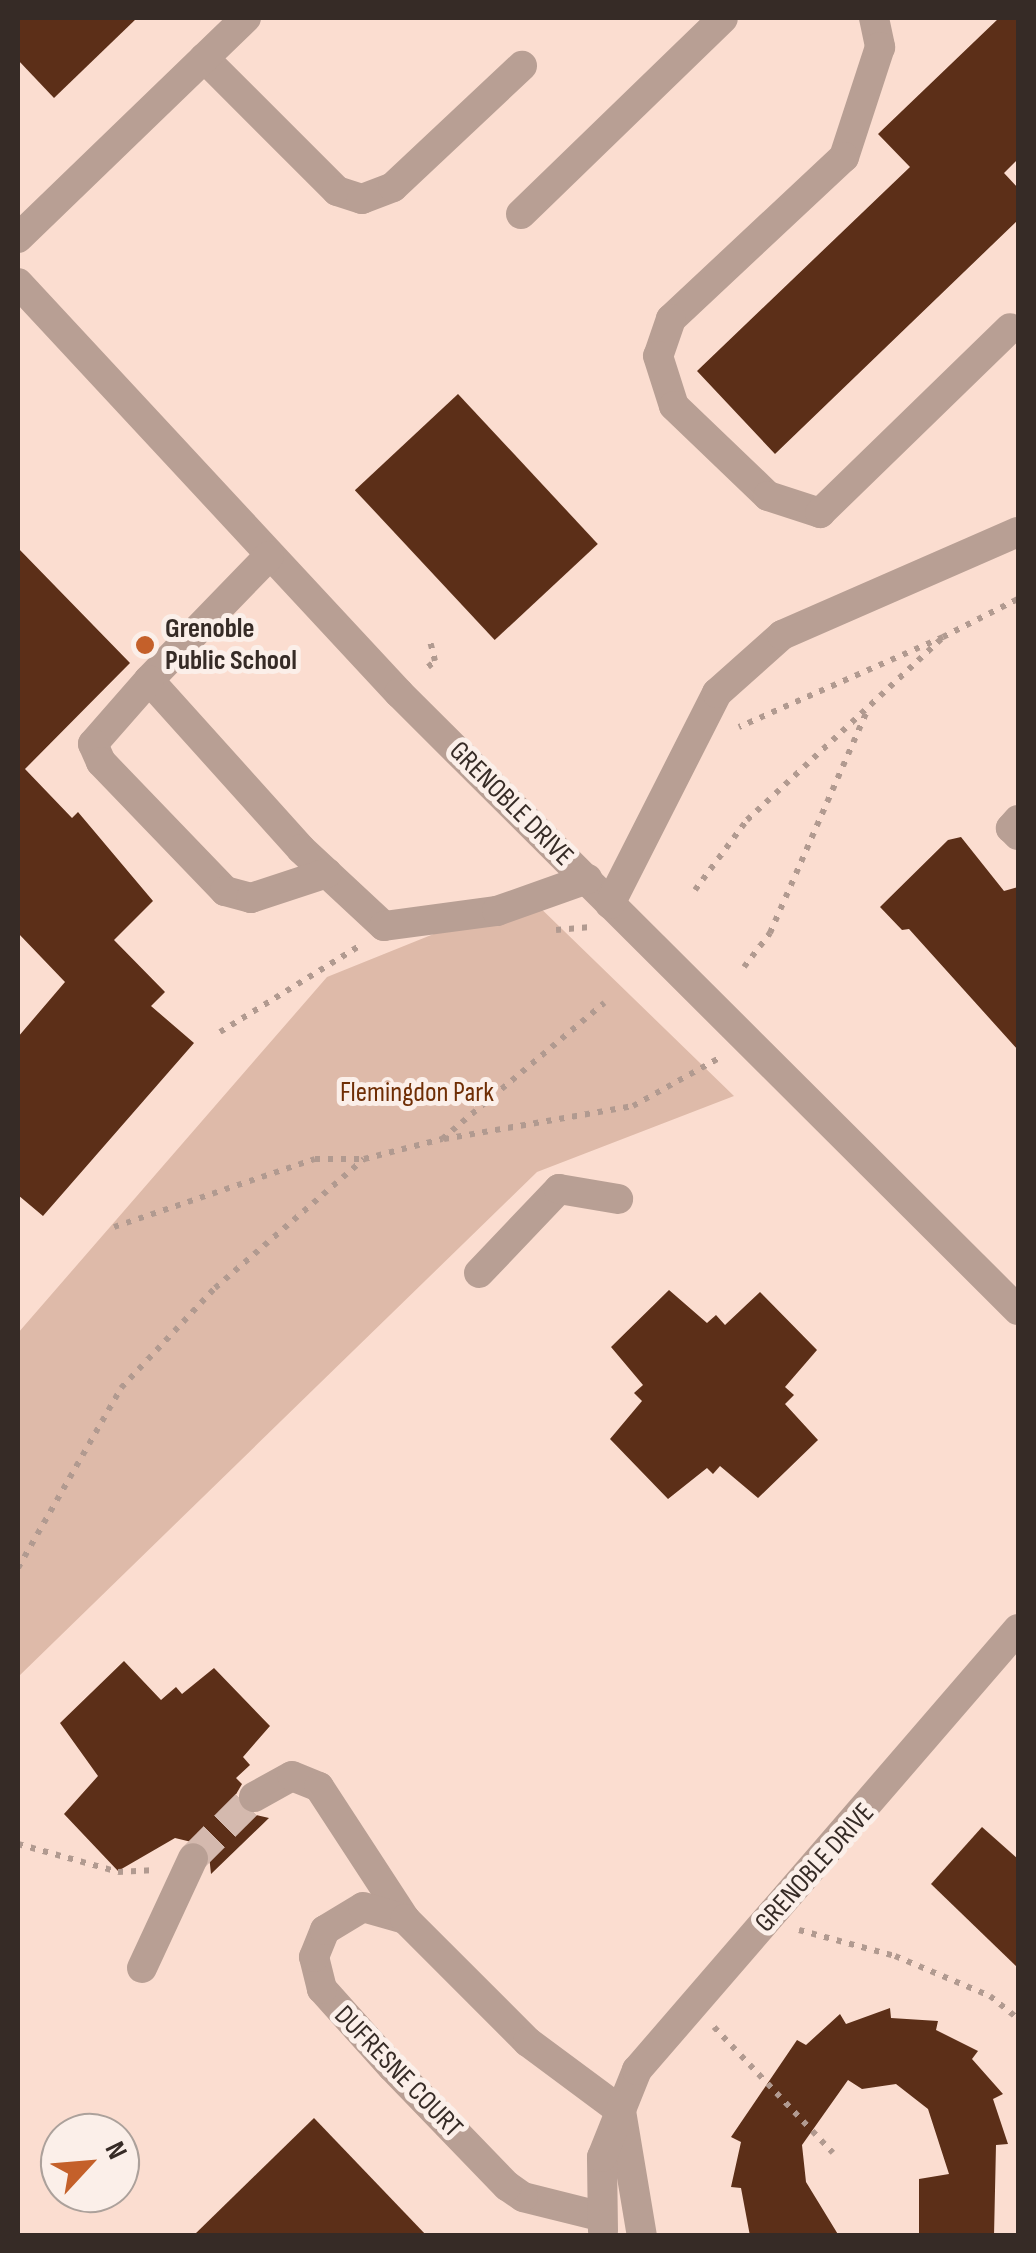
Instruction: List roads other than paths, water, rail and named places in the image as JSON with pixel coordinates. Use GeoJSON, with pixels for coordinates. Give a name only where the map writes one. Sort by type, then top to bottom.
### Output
{"type":"FeatureCollection","features":[{"type":"Feature","properties":{"kind":"street"},"geometry":{"type":"LineString","coordinates":[[18,238],[246,18]]}},
{"type":"Feature","properties":{"kind":"street"},"geometry":{"type":"LineString","coordinates":[[521,214],[722,18]]}},
{"type":"Feature","properties":{"kind":"street"},"geometry":{"type":"LineString","coordinates":[[874,18],[880,47],[844,157],[670,319],[658,356],[674,406],[768,496],[820,514],[1010,328]]}},
{"type":"Feature","properties":{"kind":"street"},"geometry":{"type":"LineString","coordinates":[[204,58],[337,191],[362,199],[394,187],[522,66]]}},
{"type":"Feature","properties":{"kind":"street","name":"GRENOBLE DRIVE"},"geometry":{"type":"LineString","coordinates":[[18,283],[269,556],[610,904],[1018,1310]]}},
{"type":"Feature","properties":{"kind":"street"},"geometry":{"type":"LineString","coordinates":[[610,904],[718,693],[782,635],[1018,532]]}},
{"type":"Feature","properties":{"kind":"street"},"geometry":{"type":"LineString","coordinates":[[269,556],[93,744],[101,762],[226,891],[250,898],[328,874]]}},
{"type":"Feature","properties":{"kind":"street"},"geometry":{"type":"LineString","coordinates":[[149,680],[328,874],[384,926],[497,912],[587,878]]}},
{"type":"Feature","properties":{"kind":"street"},"geometry":{"type":"LineString","coordinates":[[1018,820],[1011,828],[1018,835]]}},
{"type":"Feature","properties":{"kind":"street"},"geometry":{"type":"LineString","coordinates":[[479,1273],[559,1188],[618,1198]]}},
{"type":"Feature","properties":{"kind":"street","name":"GRENOBLE DRIVE"},"geometry":{"type":"LineString","coordinates":[[601,2226],[602,2157],[637,2070],[1018,1629]]}},
{"type":"Feature","properties":{"kind":"street"},"geometry":{"type":"LineString","coordinates":[[254,1796],[292,1776],[319,1788],[405,1919],[528,2042],[621,2111],[642,2236]]}},
{"type":"Feature","properties":{"kind":"street"},"geometry":{"type":"LineString","coordinates":[[142,1968],[188,1865]]}},
{"type":"Feature","properties":{"kind":"street","name":"DUFRESNE COURT"},"geometry":{"type":"LineString","coordinates":[[405,1919],[362,1908],[334,1920],[314,1957],[322,1989],[507,2186],[523,2197],[601,2226]]}},
{"type":"Feature","properties":{"kind":"tunnel"},"geometry":{"type":"LineString","coordinates":[[193,1858],[254,1797]]}},
{"type":"Feature","properties":{"kind":"place","name":"Grenoble Public School"},"geometry":{"type":"Point","coordinates":[145,645]}},
{"type":"Feature","properties":{"kind":"park label","name":"Flemingdon Park"},"geometry":{"type":"Point","coordinates":[417,1093]}}]}
